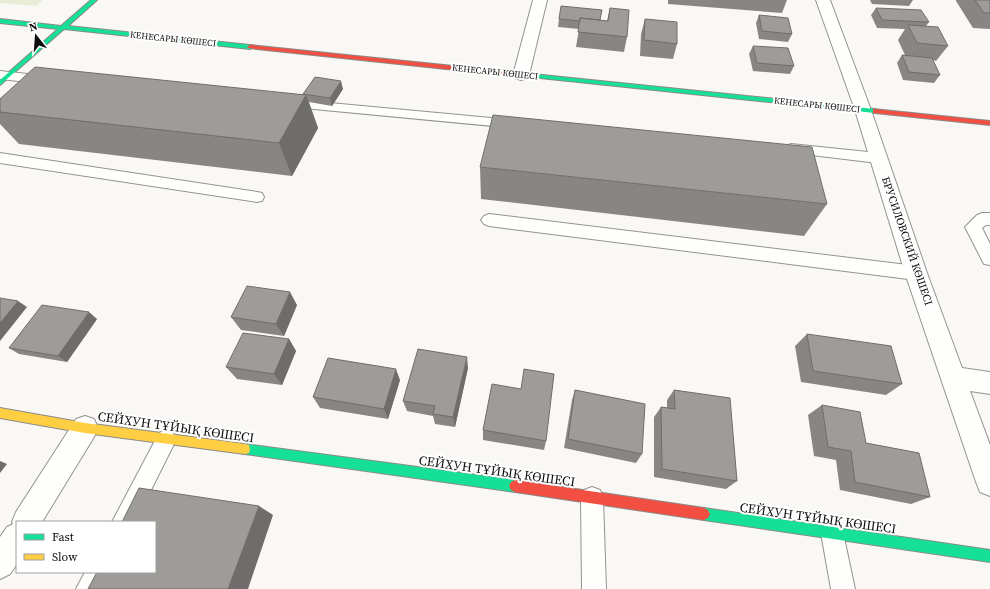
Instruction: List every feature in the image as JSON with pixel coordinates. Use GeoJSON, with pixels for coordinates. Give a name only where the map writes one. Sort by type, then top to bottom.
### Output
{"type":"FeatureCollection","features":[{"type":"Feature","properties":{"kind":"main road"},"geometry":{"type":"LineString","coordinates":[[3,78],[94,0]]}},
{"type":"Feature","properties":{"kind":"main road","name":"КЕНЕСАРЫ КӨШЕСІ"},"geometry":{"type":"LineString","coordinates":[[0,21],[990,123]]}},
{"type":"Feature","properties":{"kind":"main road","name":"СЕЙХУН ТҰЙЫҚ КӨШЕСІ"},"geometry":{"type":"LineString","coordinates":[[0,414],[166,440],[592,498],[990,556]]}},
{"type":"Feature","properties":{"kind":"street"},"geometry":{"type":"LineString","coordinates":[[521,75],[540,0]]}},
{"type":"Feature","properties":{"kind":"street","name":"БРУСИЛОВСКИЙ КӨШЕСІ"},"geometry":{"type":"LineString","coordinates":[[823,0],[863,110],[916,273],[990,482]]}},
{"type":"Feature","properties":{"kind":"street"},"geometry":{"type":"LineString","coordinates":[[954,378],[990,383]]}},
{"type":"Feature","properties":{"kind":"street"},"geometry":{"type":"LineString","coordinates":[[27,521],[85,428]]}},
{"type":"Feature","properties":{"kind":"street"},"geometry":{"type":"LineString","coordinates":[[0,564],[16,539]]}},
{"type":"Feature","properties":{"kind":"lane"},"geometry":{"type":"LineString","coordinates":[[3,78],[55,81]]}},
{"type":"Feature","properties":{"kind":"lane"},"geometry":{"type":"LineString","coordinates":[[277,102],[530,125]]}},
{"type":"Feature","properties":{"kind":"lane"},"geometry":{"type":"LineString","coordinates":[[776,148],[878,158]]}},
{"type":"Feature","properties":{"kind":"lane"},"geometry":{"type":"LineString","coordinates":[[0,158],[257,197]]}},
{"type":"Feature","properties":{"kind":"lane"},"geometry":{"type":"LineString","coordinates":[[990,219],[982,219],[973,227],[990,259]]}},
{"type":"Feature","properties":{"kind":"lane"},"geometry":{"type":"LineString","coordinates":[[489,220],[916,273]]}},
{"type":"Feature","properties":{"kind":"lane"},"geometry":{"type":"LineString","coordinates":[[124,521],[166,440]]}},
{"type":"Feature","properties":{"kind":"lane"},"geometry":{"type":"LineString","coordinates":[[592,498],[594,589]]}},
{"type":"Feature","properties":{"kind":"lane"},"geometry":{"type":"LineString","coordinates":[[832,533],[842,589]]}},
{"type":"Feature","properties":{"kind":"lane"},"geometry":{"type":"LineString","coordinates":[[88,589],[96,573]]}},
{"type":"Feature","properties":{"kind":"green space"},"geometry":{"type":"Polygon","coordinates":[[[0,0],[42,0],[37,6],[0,3],[0,0]]]}},
{"type":"Feature","properties":{"kind":"building"},"geometry":{"type":"Polygon","coordinates":[[[975,0],[990,0],[990,13],[984,13],[975,0]]]}},
{"type":"Feature","properties":{"kind":"building"},"geometry":{"type":"Polygon","coordinates":[[[561,6],[602,10],[600,20],[580,18],[580,21],[559,19],[561,6]]]}},
{"type":"Feature","properties":{"kind":"building"},"geometry":{"type":"Polygon","coordinates":[[[610,8],[629,10],[627,37],[578,32],[580,18],[608,21],[610,8]]]}},
{"type":"Feature","properties":{"kind":"building"},"geometry":{"type":"Polygon","coordinates":[[[876,8],[921,10],[929,22],[882,20],[876,8]]]}},
{"type":"Feature","properties":{"kind":"building"},"geometry":{"type":"Polygon","coordinates":[[[759,15],[788,18],[792,34],[762,31],[759,15]]]}},
{"type":"Feature","properties":{"kind":"building"},"geometry":{"type":"Polygon","coordinates":[[[645,19],[677,22],[677,44],[644,40],[645,19]]]}},
{"type":"Feature","properties":{"kind":"building"},"geometry":{"type":"Polygon","coordinates":[[[908,25],[938,27],[948,46],[917,43],[908,25]]]}},
{"type":"Feature","properties":{"kind":"building"},"geometry":{"type":"Polygon","coordinates":[[[753,46],[788,48],[794,66],[757,63],[753,46]]]}},
{"type":"Feature","properties":{"kind":"building"},"geometry":{"type":"Polygon","coordinates":[[[902,55],[932,58],[940,75],[909,72],[902,55]]]}},
{"type":"Feature","properties":{"kind":"building"},"geometry":{"type":"Polygon","coordinates":[[[35,67],[306,95],[279,143],[0,112],[0,99],[35,67]]]}},
{"type":"Feature","properties":{"kind":"building"},"geometry":{"type":"Polygon","coordinates":[[[315,77],[341,81],[330,98],[303,94],[315,77]]]}},
{"type":"Feature","properties":{"kind":"building"},"geometry":{"type":"Polygon","coordinates":[[[493,115],[812,147],[827,204],[480,167],[493,115]]]}},
{"type":"Feature","properties":{"kind":"building"},"geometry":{"type":"Polygon","coordinates":[[[247,286],[290,292],[276,324],[231,317],[247,286]]]}},
{"type":"Feature","properties":{"kind":"building"},"geometry":{"type":"Polygon","coordinates":[[[0,298],[18,301],[0,323],[0,298]]]}},
{"type":"Feature","properties":{"kind":"building"},"geometry":{"type":"Polygon","coordinates":[[[42,305],[89,312],[58,356],[9,348],[42,305]]]}},
{"type":"Feature","properties":{"kind":"building"},"geometry":{"type":"Polygon","coordinates":[[[243,333],[289,339],[274,374],[226,367],[243,333]]]}},
{"type":"Feature","properties":{"kind":"building"},"geometry":{"type":"Polygon","coordinates":[[[807,334],[891,346],[902,384],[813,371],[807,334]]]}},
{"type":"Feature","properties":{"kind":"building"},"geometry":{"type":"Polygon","coordinates":[[[418,349],[467,357],[453,417],[433,414],[435,406],[403,401],[418,349]]]}},
{"type":"Feature","properties":{"kind":"building"},"geometry":{"type":"Polygon","coordinates":[[[328,358],[396,369],[384,409],[313,397],[328,358]]]}},
{"type":"Feature","properties":{"kind":"building"},"geometry":{"type":"Polygon","coordinates":[[[524,369],[554,374],[546,441],[483,430],[492,384],[521,389],[524,369]]]}},
{"type":"Feature","properties":{"kind":"building"},"geometry":{"type":"Polygon","coordinates":[[[575,390],[645,404],[642,454],[568,439],[575,390]]]}},
{"type":"Feature","properties":{"kind":"building"},"geometry":{"type":"Polygon","coordinates":[[[674,390],[730,398],[737,481],[662,469],[661,407],[675,409],[674,390]]]}},
{"type":"Feature","properties":{"kind":"building"},"geometry":{"type":"Polygon","coordinates":[[[822,405],[860,412],[866,443],[919,453],[930,497],[855,482],[851,451],[828,447],[822,405]]]}},
{"type":"Feature","properties":{"kind":"building"},"geometry":{"type":"Polygon","coordinates":[[[139,488],[259,506],[228,589],[88,589],[96,573],[156,573],[156,521],[122,521],[139,488]]]}},
{"type":"Feature","properties":{"kind":"traffic: fast"},"geometry":{"type":"LineString","coordinates":[[0,83],[94,0]]}},
{"type":"Feature","properties":{"kind":"traffic: fast"},"geometry":{"type":"LineString","coordinates":[[0,21],[250,47]]}},
{"type":"Feature","properties":{"kind":"traffic: fast"},"geometry":{"type":"LineString","coordinates":[[513,74],[875,111]]}},
{"type":"Feature","properties":{"kind":"traffic: fast"},"geometry":{"type":"LineString","coordinates":[[245,449],[515,486]]}},
{"type":"Feature","properties":{"kind":"traffic: fast"},"geometry":{"type":"LineString","coordinates":[[704,514],[990,556]]}},
{"type":"Feature","properties":{"kind":"traffic: slow"},"geometry":{"type":"LineString","coordinates":[[0,413],[85,428],[245,449]]}},
{"type":"Feature","properties":{"kind":"traffic: jam"},"geometry":{"type":"LineString","coordinates":[[250,47],[513,74]]}},
{"type":"Feature","properties":{"kind":"traffic: jam"},"geometry":{"type":"LineString","coordinates":[[875,111],[990,123]]}},
{"type":"Feature","properties":{"kind":"traffic: jam"},"geometry":{"type":"LineString","coordinates":[[515,486],[704,514]]}}]}
